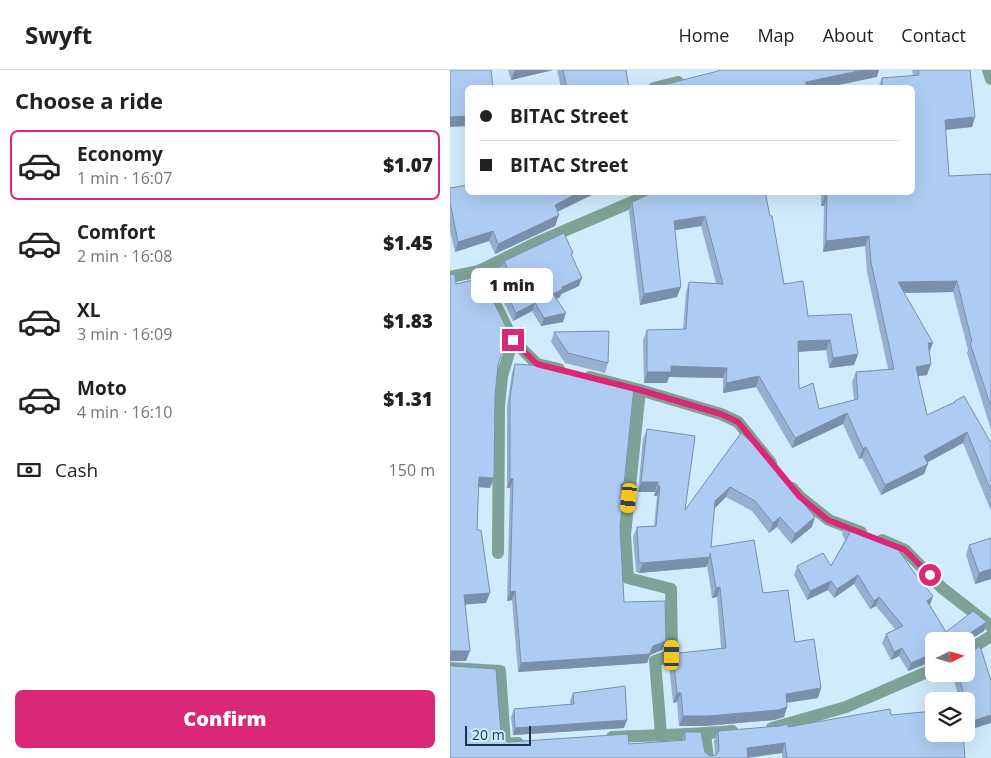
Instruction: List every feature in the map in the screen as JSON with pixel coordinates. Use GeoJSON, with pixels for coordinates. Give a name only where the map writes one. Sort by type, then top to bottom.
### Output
{"type":"FeatureCollection","features":[{"type":"Feature","properties":{"kind":"street"},"geometry":{"type":"LineString","coordinates":[[988,70],[991,79]]}},
{"type":"Feature","properties":{"kind":"street"},"geometry":{"type":"LineString","coordinates":[[666,85],[690,79]]}},
{"type":"Feature","properties":{"kind":"street"},"geometry":{"type":"LineString","coordinates":[[450,277],[479,271],[538,242],[647,195]]}},
{"type":"Feature","properties":{"kind":"street"},"geometry":{"type":"LineString","coordinates":[[479,271],[513,340],[537,364],[640,390],[721,414],[738,422],[800,497],[828,520],[905,550],[942,588],[991,626]]}},
{"type":"Feature","properties":{"kind":"street"},"geometry":{"type":"LineString","coordinates":[[498,553],[499,407],[502,376],[513,340]]}},
{"type":"Feature","properties":{"kind":"street"},"geometry":{"type":"LineString","coordinates":[[640,390],[625,535],[628,578],[671,589],[672,655],[655,661],[662,734]]}},
{"type":"Feature","properties":{"kind":"street"},"geometry":{"type":"LineString","coordinates":[[975,646],[991,636]]}},
{"type":"Feature","properties":{"kind":"street"},"geometry":{"type":"LineString","coordinates":[[450,668],[500,671],[505,744],[528,742]]}},
{"type":"Feature","properties":{"kind":"street"},"geometry":{"type":"LineString","coordinates":[[758,729],[776,728],[846,707],[925,673]]}},
{"type":"Feature","properties":{"kind":"street"},"geometry":{"type":"LineString","coordinates":[[604,738],[740,731]]}},
{"type":"Feature","properties":{"kind":"street"},"geometry":{"type":"LineString","coordinates":[[705,734],[708,758]]}},
{"type":"Feature","properties":{"kind":"building"},"geometry":{"type":"Polygon","coordinates":[[[450,70],[491,70],[493,85],[465,85],[465,116],[450,117],[450,70]]]}},
{"type":"Feature","properties":{"kind":"building"},"geometry":{"type":"Polygon","coordinates":[[[563,70],[626,70],[628,85],[566,85],[563,70]]]}},
{"type":"Feature","properties":{"kind":"building"},"geometry":{"type":"Polygon","coordinates":[[[722,70],[863,70],[806,82],[806,85],[663,85],[722,70]]]}},
{"type":"Feature","properties":{"kind":"building"},"geometry":{"type":"Polygon","coordinates":[[[918,70],[970,70],[975,117],[945,120],[949,176],[991,174],[991,407],[970,343],[972,342],[957,281],[898,282],[933,343],[928,343],[931,364],[916,367],[927,415],[964,396],[991,443],[991,491],[967,432],[924,456],[928,464],[885,485],[866,447],[863,449],[847,413],[795,438],[759,376],[726,383],[727,368],[671,366],[671,372],[647,372],[647,330],[686,329],[689,282],[723,284],[705,216],[674,221],[681,287],[644,294],[632,202],[647,195],[766,195],[770,216],[772,216],[784,284],[803,281],[808,316],[851,314],[858,354],[833,358],[830,340],[798,341],[799,389],[813,383],[819,409],[858,399],[856,372],[894,369],[871,262],[869,236],[826,241],[827,196],[825,195],[915,195],[915,85],[882,85],[882,78],[919,75],[918,70]]]}},
{"type":"Feature","properties":{"kind":"building"},"geometry":{"type":"Polygon","coordinates":[[[465,186],[465,195],[574,195],[555,205],[559,215],[498,244],[493,231],[458,242],[450,202],[450,188],[465,186]]]}},
{"type":"Feature","properties":{"kind":"building"},"geometry":{"type":"Polygon","coordinates":[[[564,233],[582,278],[562,287],[563,289],[553,294],[566,313],[544,318],[535,303],[516,313],[498,276],[510,273],[504,261],[564,233]]]}},
{"type":"Feature","properties":{"kind":"building"},"geometry":{"type":"Polygon","coordinates":[[[450,274],[455,275],[456,284],[482,278],[508,331],[501,339],[501,355],[498,365],[495,396],[494,478],[479,477],[477,530],[481,530],[490,593],[464,595],[470,651],[450,651],[450,274]]]}},
{"type":"Feature","properties":{"kind":"building"},"geometry":{"type":"Polygon","coordinates":[[[609,331],[608,363],[568,353],[554,332],[609,331]]]}},
{"type":"Feature","properties":{"kind":"building"},"geometry":{"type":"Polygon","coordinates":[[[515,364],[544,366],[544,364],[607,380],[607,382],[634,387],[624,484],[621,484],[622,508],[620,526],[624,602],[665,601],[666,641],[653,646],[650,654],[521,663],[515,591],[510,592],[513,479],[510,479],[510,398],[515,364]]]}},
{"type":"Feature","properties":{"kind":"building"},"geometry":{"type":"Polygon","coordinates":[[[647,429],[695,436],[685,510],[741,433],[766,455],[804,498],[801,500],[815,517],[795,534],[780,517],[773,523],[755,501],[730,487],[715,501],[711,547],[754,540],[763,593],[788,590],[795,642],[814,639],[821,688],[786,694],[787,707],[778,710],[708,716],[683,716],[681,693],[677,693],[673,655],[726,648],[720,587],[716,588],[710,553],[710,557],[639,562],[637,527],[656,526],[660,486],[658,486],[658,482],[641,482],[647,429]]]}},
{"type":"Feature","properties":{"kind":"building"},"geometry":{"type":"Polygon","coordinates":[[[845,525],[895,545],[933,596],[927,601],[946,632],[925,632],[925,657],[911,663],[902,648],[894,652],[886,634],[903,626],[879,597],[874,601],[858,575],[837,589],[831,581],[810,591],[797,566],[823,553],[831,566],[850,533],[845,525]]]}},
{"type":"Feature","properties":{"kind":"building"},"geometry":{"type":"Polygon","coordinates":[[[991,538],[991,569],[979,573],[969,545],[991,538]]]}},
{"type":"Feature","properties":{"kind":"building"},"geometry":{"type":"Polygon","coordinates":[[[973,611],[987,622],[972,632],[946,632],[973,611]]]}},
{"type":"Feature","properties":{"kind":"building"},"geometry":{"type":"Polygon","coordinates":[[[980,646],[991,681],[991,715],[975,720],[975,692],[963,692],[960,682],[975,682],[975,649],[980,646]]]}},
{"type":"Feature","properties":{"kind":"building"},"geometry":{"type":"Polygon","coordinates":[[[450,665],[496,669],[501,735],[502,739],[509,742],[628,734],[629,744],[685,740],[685,732],[701,732],[705,752],[712,756],[716,755],[719,751],[718,731],[788,724],[788,727],[890,709],[891,715],[925,712],[925,742],[964,742],[965,758],[787,758],[785,743],[747,748],[748,758],[450,758],[450,665]]]}},
{"type":"Feature","properties":{"kind":"building"},"geometry":{"type":"Polygon","coordinates":[[[625,686],[627,720],[515,728],[514,709],[574,704],[573,693],[625,686]]]}},
{"type":"Feature","properties":{"kind":"route"},"geometry":{"type":"LineString","coordinates":[[513,340],[537,364],[640,390],[721,414],[738,422],[800,497],[828,520],[905,550],[930,575]]}}]}
